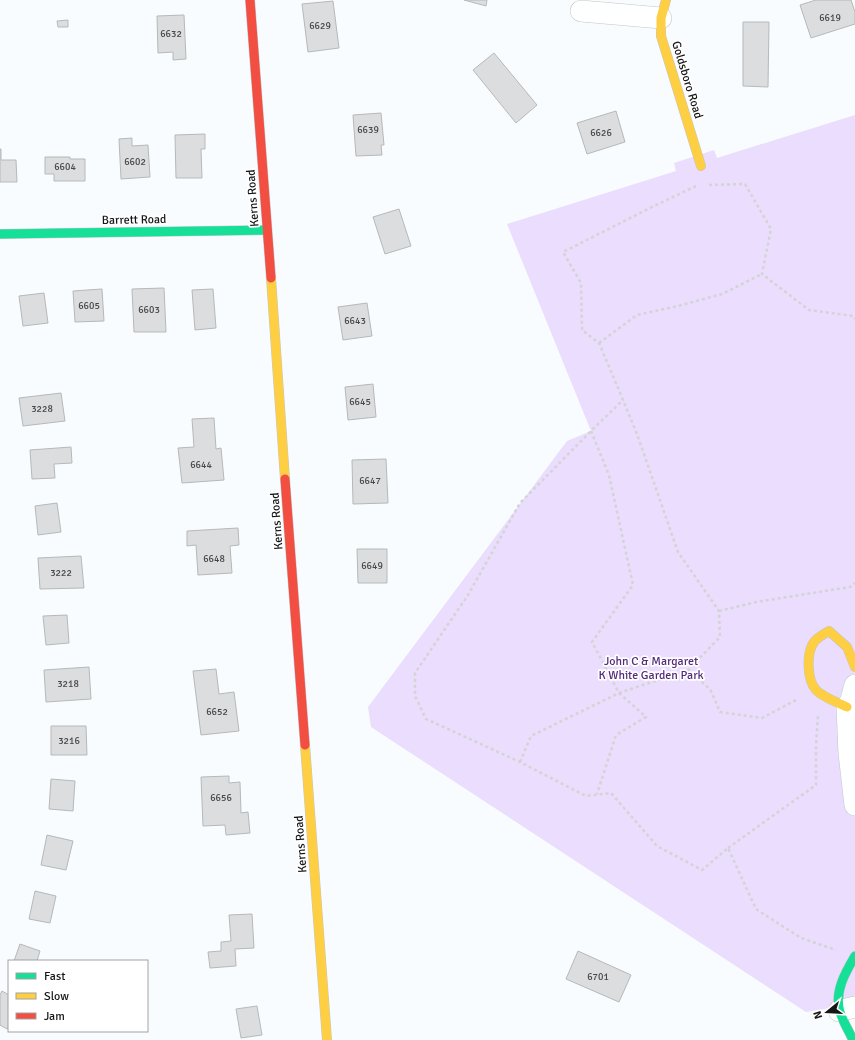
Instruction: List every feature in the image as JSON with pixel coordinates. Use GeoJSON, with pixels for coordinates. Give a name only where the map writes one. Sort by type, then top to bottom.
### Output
{"type":"FeatureCollection","features":[{"type":"Feature","properties":{"kind":"street","name":"Kerns Road"},"geometry":{"type":"LineString","coordinates":[[250,0],[327,1040]]}},
{"type":"Feature","properties":{"kind":"street"},"geometry":{"type":"LineString","coordinates":[[581,11],[663,9]]}},
{"type":"Feature","properties":{"kind":"street","name":"Goldsboro Road"},"geometry":{"type":"LineString","coordinates":[[663,9],[661,36],[701,166]]}},
{"type":"Feature","properties":{"kind":"street","name":"Barrett Road"},"geometry":{"type":"LineString","coordinates":[[0,234],[267,230]]}},
{"type":"Feature","properties":{"kind":"street"},"geometry":{"type":"LineString","coordinates":[[847,707],[815,690],[809,675],[808,655],[813,642],[829,631],[847,647],[855,667]]}},
{"type":"Feature","properties":{"kind":"street"},"geometry":{"type":"LineString","coordinates":[[855,685],[851,700],[847,707],[849,753],[855,805]]}},
{"type":"Feature","properties":{"kind":"street"},"geometry":{"type":"LineString","coordinates":[[853,1040],[847,1009],[838,995],[843,980],[855,956]]}},
{"type":"Feature","properties":{"kind":"path"},"geometry":{"type":"LineString","coordinates":[[706,185],[745,184],[771,229],[762,274]]}},
{"type":"Feature","properties":{"kind":"path"},"geometry":{"type":"LineString","coordinates":[[520,762],[531,736],[619,693],[688,670],[720,637],[719,611],[678,552],[637,434],[599,343],[582,330],[581,283],[564,252],[652,207],[697,186],[702,186]]}},
{"type":"Feature","properties":{"kind":"path"},"geometry":{"type":"LineString","coordinates":[[762,274],[809,310],[853,316],[855,319]]}},
{"type":"Feature","properties":{"kind":"path"},"geometry":{"type":"LineString","coordinates":[[599,343],[637,315],[722,294],[762,274]]}},
{"type":"Feature","properties":{"kind":"path"},"geometry":{"type":"LineString","coordinates":[[623,400],[520,503],[468,595],[415,672],[415,696],[426,719],[520,762],[586,796],[611,793],[657,846],[702,870],[728,848],[816,784],[816,745],[819,703],[815,690],[762,718],[720,712],[710,689],[688,670]]}},
{"type":"Feature","properties":{"kind":"path"},"geometry":{"type":"LineString","coordinates":[[591,431],[609,475],[633,585],[592,642],[619,693],[646,717],[616,735],[597,794]]}},
{"type":"Feature","properties":{"kind":"path"},"geometry":{"type":"LineString","coordinates":[[719,611],[756,602],[850,587],[855,583]]}},
{"type":"Feature","properties":{"kind":"path"},"geometry":{"type":"LineString","coordinates":[[728,848],[756,909],[801,938],[837,950]]}},
{"type":"Feature","properties":{"kind":"green space","name":"John C & Margaret K White Garden Park"},"geometry":{"type":"Polygon","coordinates":[[[855,115],[855,1004],[806,1012],[371,727],[368,707],[567,441],[591,431],[507,224],[676,171],[674,163],[714,150],[717,158],[855,115]]]}},
{"type":"Feature","properties":{"kind":"building"},"geometry":{"type":"Polygon","coordinates":[[[464,0],[487,0],[486,6],[464,0]]]}},
{"type":"Feature","properties":{"kind":"building"},"geometry":{"type":"Polygon","coordinates":[[[816,0],[851,0],[855,12],[855,24],[811,38],[800,5],[816,0]]]}},
{"type":"Feature","properties":{"kind":"building"},"geometry":{"type":"Polygon","coordinates":[[[333,1],[339,48],[308,52],[302,4],[333,1]]]}},
{"type":"Feature","properties":{"kind":"building"},"geometry":{"type":"Polygon","coordinates":[[[184,15],[186,59],[173,60],[173,52],[158,53],[157,16],[184,15]]]}},
{"type":"Feature","properties":{"kind":"building"},"geometry":{"type":"Polygon","coordinates":[[[68,20],[68,27],[58,27],[57,21],[68,20]]]}},
{"type":"Feature","properties":{"kind":"building"},"geometry":{"type":"Polygon","coordinates":[[[743,22],[769,22],[768,87],[743,86],[743,22]]]}},
{"type":"Feature","properties":{"kind":"building"},"geometry":{"type":"Polygon","coordinates":[[[494,53],[537,105],[516,123],[473,70],[494,53]]]}},
{"type":"Feature","properties":{"kind":"building"},"geometry":{"type":"Polygon","coordinates":[[[616,111],[625,142],[587,154],[577,123],[616,111]]]}},
{"type":"Feature","properties":{"kind":"building"},"geometry":{"type":"Polygon","coordinates":[[[381,113],[384,145],[381,145],[382,155],[356,156],[353,115],[381,113]]]}},
{"type":"Feature","properties":{"kind":"building"},"geometry":{"type":"Polygon","coordinates":[[[205,134],[205,149],[201,149],[202,178],[176,178],[175,135],[205,134]]]}},
{"type":"Feature","properties":{"kind":"building"},"geometry":{"type":"Polygon","coordinates":[[[132,138],[132,146],[148,145],[150,177],[121,179],[119,139],[132,138]]]}},
{"type":"Feature","properties":{"kind":"building"},"geometry":{"type":"Polygon","coordinates":[[[0,149],[1,160],[16,160],[17,182],[0,182],[0,149]]]}},
{"type":"Feature","properties":{"kind":"building"},"geometry":{"type":"Polygon","coordinates":[[[45,157],[70,157],[70,159],[85,159],[85,181],[54,181],[54,174],[45,174],[45,157]]]}},
{"type":"Feature","properties":{"kind":"building"},"geometry":{"type":"Polygon","coordinates":[[[399,209],[411,246],[385,254],[373,217],[399,209]]]}},
{"type":"Feature","properties":{"kind":"building"},"geometry":{"type":"Polygon","coordinates":[[[164,288],[166,332],[134,332],[132,289],[164,288]]]}},
{"type":"Feature","properties":{"kind":"building"},"geometry":{"type":"Polygon","coordinates":[[[102,289],[104,321],[75,322],[73,291],[102,289]]]}},
{"type":"Feature","properties":{"kind":"building"},"geometry":{"type":"Polygon","coordinates":[[[213,289],[216,328],[195,330],[192,290],[213,289]]]}},
{"type":"Feature","properties":{"kind":"building"},"geometry":{"type":"Polygon","coordinates":[[[44,293],[48,323],[23,326],[19,296],[44,293]]]}},
{"type":"Feature","properties":{"kind":"building"},"geometry":{"type":"Polygon","coordinates":[[[367,303],[372,336],[343,340],[338,307],[367,303]]]}},
{"type":"Feature","properties":{"kind":"building"},"geometry":{"type":"Polygon","coordinates":[[[373,384],[376,417],[348,420],[345,387],[373,384]]]}},
{"type":"Feature","properties":{"kind":"building"},"geometry":{"type":"Polygon","coordinates":[[[61,393],[65,421],[23,426],[19,398],[61,393]]]}},
{"type":"Feature","properties":{"kind":"building"},"geometry":{"type":"Polygon","coordinates":[[[214,418],[216,449],[221,448],[224,480],[182,483],[178,448],[194,447],[192,419],[214,418]]]}},
{"type":"Feature","properties":{"kind":"building"},"geometry":{"type":"Polygon","coordinates":[[[71,447],[72,463],[54,464],[55,478],[32,479],[30,450],[71,447]]]}},
{"type":"Feature","properties":{"kind":"building"},"geometry":{"type":"Polygon","coordinates":[[[386,459],[388,503],[353,504],[352,460],[386,459]]]}},
{"type":"Feature","properties":{"kind":"building"},"geometry":{"type":"Polygon","coordinates":[[[57,503],[61,532],[38,535],[35,506],[57,503]]]}},
{"type":"Feature","properties":{"kind":"building"},"geometry":{"type":"Polygon","coordinates":[[[238,528],[239,545],[230,546],[232,573],[198,575],[196,545],[187,546],[187,531],[238,528]]]}},
{"type":"Feature","properties":{"kind":"building"},"geometry":{"type":"Polygon","coordinates":[[[357,549],[387,549],[387,583],[358,583],[357,549]]]}},
{"type":"Feature","properties":{"kind":"building"},"geometry":{"type":"Polygon","coordinates":[[[81,556],[84,588],[40,589],[38,558],[81,556]]]}},
{"type":"Feature","properties":{"kind":"building"},"geometry":{"type":"Polygon","coordinates":[[[67,615],[69,643],[46,645],[43,616],[67,615]]]}},
{"type":"Feature","properties":{"kind":"building"},"geometry":{"type":"Polygon","coordinates":[[[89,667],[91,699],[46,702],[44,670],[89,667]]]}},
{"type":"Feature","properties":{"kind":"building"},"geometry":{"type":"Polygon","coordinates":[[[216,669],[219,694],[234,692],[239,731],[201,735],[193,671],[216,669]]]}},
{"type":"Feature","properties":{"kind":"building"},"geometry":{"type":"Polygon","coordinates":[[[51,726],[86,726],[87,755],[51,755],[51,726]]]}},
{"type":"Feature","properties":{"kind":"building"},"geometry":{"type":"Polygon","coordinates":[[[229,776],[229,783],[240,782],[241,813],[248,812],[250,833],[226,835],[225,825],[203,826],[201,777],[229,776]]]}},
{"type":"Feature","properties":{"kind":"building"},"geometry":{"type":"Polygon","coordinates":[[[51,779],[75,781],[73,811],[49,809],[51,779]]]}},
{"type":"Feature","properties":{"kind":"building"},"geometry":{"type":"Polygon","coordinates":[[[47,835],[73,841],[66,870],[41,865],[47,835]]]}},
{"type":"Feature","properties":{"kind":"building"},"geometry":{"type":"Polygon","coordinates":[[[35,891],[56,896],[50,923],[29,919],[35,891]]]}},
{"type":"Feature","properties":{"kind":"building"},"geometry":{"type":"Polygon","coordinates":[[[252,914],[254,948],[235,949],[236,966],[210,968],[208,952],[221,951],[221,942],[231,941],[229,915],[252,914]]]}},
{"type":"Feature","properties":{"kind":"building"},"geometry":{"type":"Polygon","coordinates":[[[20,944],[40,951],[37,960],[14,960],[20,944]]]}},
{"type":"Feature","properties":{"kind":"building"},"geometry":{"type":"Polygon","coordinates":[[[578,951],[631,975],[619,1002],[566,979],[578,951]]]}},
{"type":"Feature","properties":{"kind":"building"},"geometry":{"type":"Polygon","coordinates":[[[2,991],[8,994],[7,1029],[0,1025],[0,995],[2,991]]]}},
{"type":"Feature","properties":{"kind":"building"},"geometry":{"type":"Polygon","coordinates":[[[257,1006],[262,1035],[241,1038],[236,1009],[257,1006]]]}},
{"type":"Feature","properties":{"kind":"traffic: fast"},"geometry":{"type":"LineString","coordinates":[[0,234],[267,230]]}},
{"type":"Feature","properties":{"kind":"traffic: fast"},"geometry":{"type":"LineString","coordinates":[[853,1040],[841,1016],[838,997],[844,976],[855,956]]}},
{"type":"Feature","properties":{"kind":"traffic: slow"},"geometry":{"type":"LineString","coordinates":[[666,0],[661,18],[661,36],[701,166]]}},
{"type":"Feature","properties":{"kind":"traffic: slow"},"geometry":{"type":"LineString","coordinates":[[271,278],[285,479]]}},
{"type":"Feature","properties":{"kind":"traffic: slow"},"geometry":{"type":"LineString","coordinates":[[847,707],[831,700],[816,690],[813,686],[809,673],[811,647],[817,639],[829,631],[847,647],[855,667]]}},
{"type":"Feature","properties":{"kind":"traffic: slow"},"geometry":{"type":"LineString","coordinates":[[305,745],[327,1040]]}},
{"type":"Feature","properties":{"kind":"traffic: jam"},"geometry":{"type":"LineString","coordinates":[[250,0],[271,278]]}},
{"type":"Feature","properties":{"kind":"traffic: jam"},"geometry":{"type":"LineString","coordinates":[[285,479],[305,745]]}}]}
